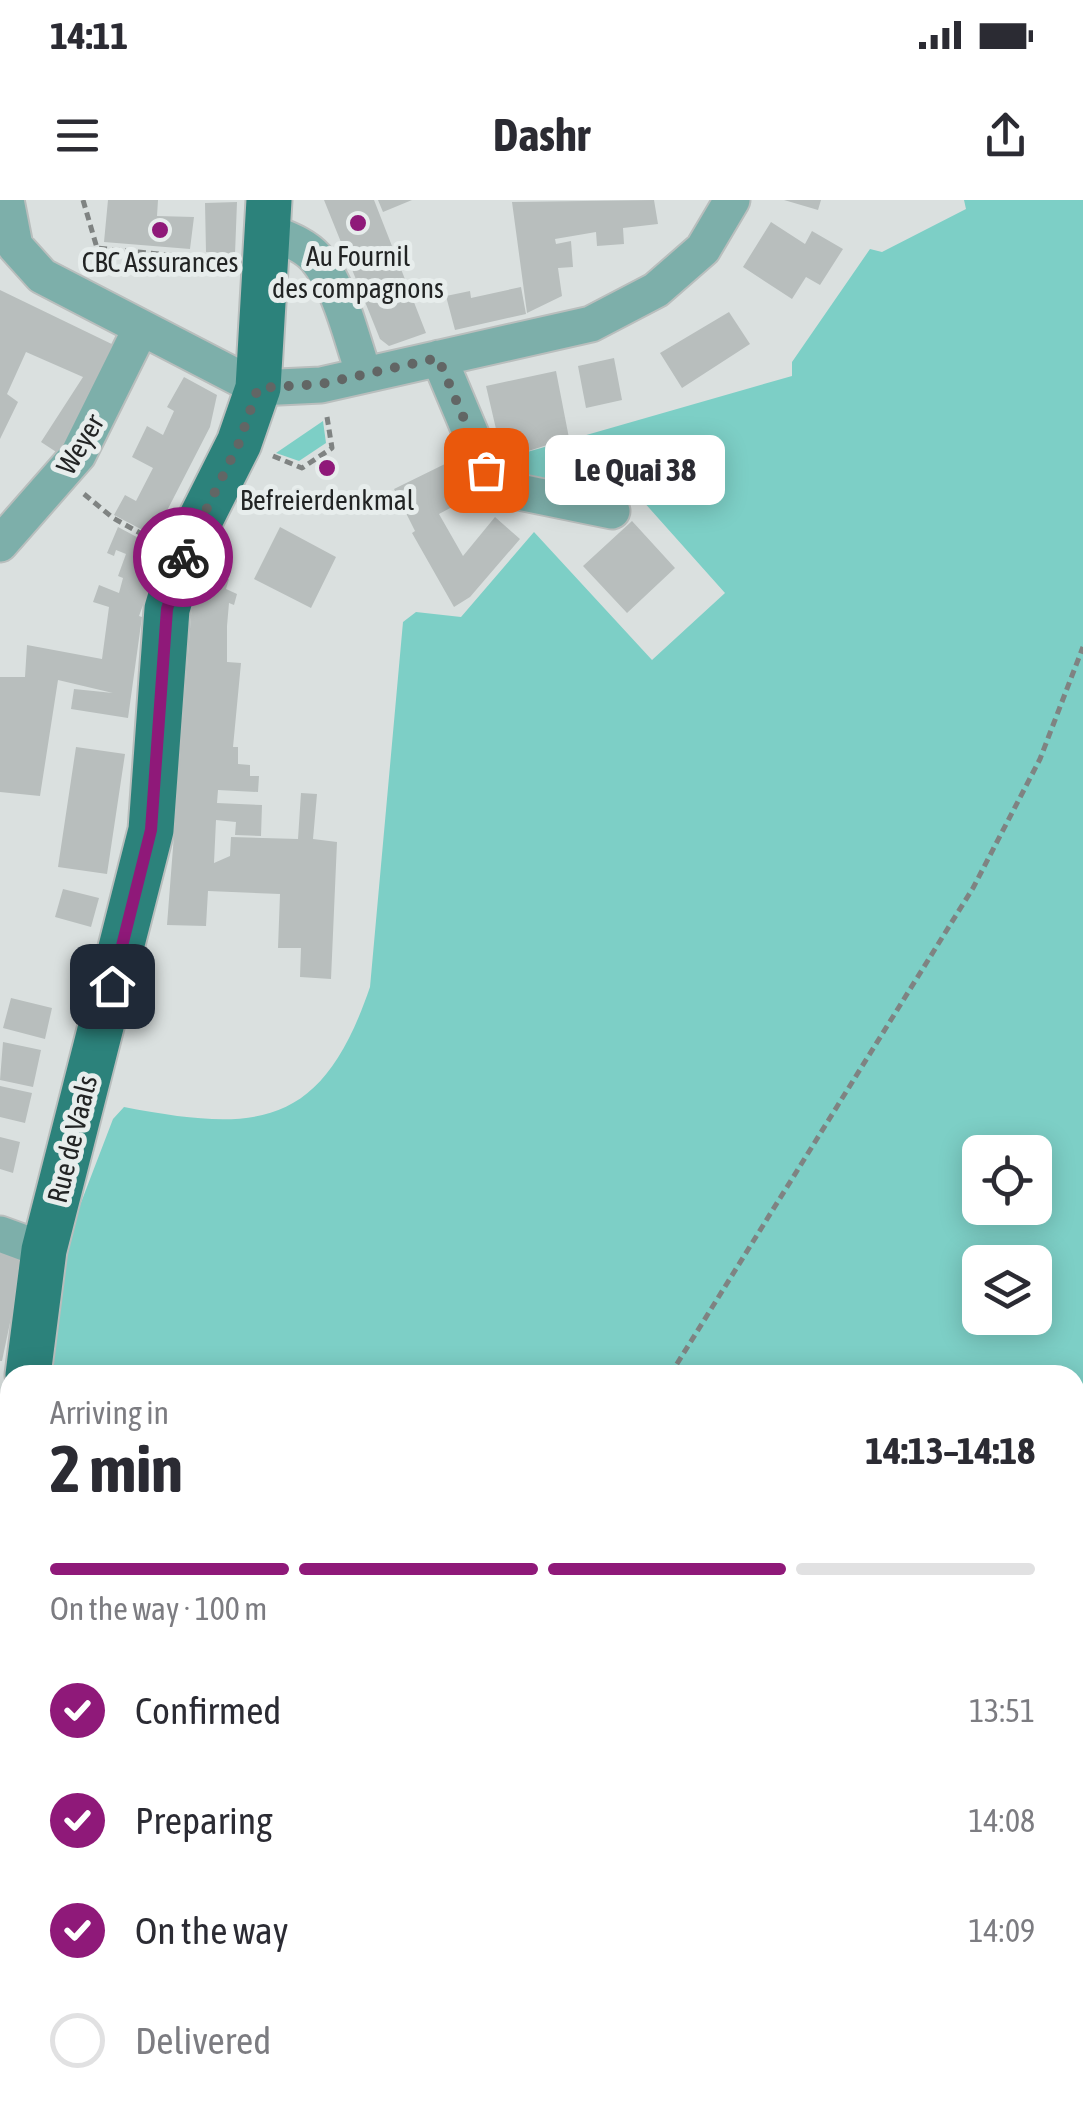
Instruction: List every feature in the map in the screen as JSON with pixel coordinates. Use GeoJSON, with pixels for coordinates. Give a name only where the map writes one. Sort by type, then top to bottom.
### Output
{"type":"FeatureCollection","features":[{"type":"Feature","properties":{"kind":"main road","name":"Rue de Vaals"},"geometry":{"type":"LineString","coordinates":[[29,1365],[44,1250],[142,875],[154,800],[167,609],[184,552],[239,443],[258,388],[268,216]]}},
{"type":"Feature","properties":{"kind":"street"},"geometry":{"type":"LineString","coordinates":[[6,200],[7,246],[42,276],[258,388],[321,384],[592,324],[656,290],[702,249],[732,200]]}},
{"type":"Feature","properties":{"kind":"street"},"geometry":{"type":"LineString","coordinates":[[268,216],[316,258],[342,311],[364,374]]}},
{"type":"Feature","properties":{"kind":"street","name":"Weyer"},"geometry":{"type":"LineString","coordinates":[[0,544],[63,476],[140,330]]}},
{"type":"Feature","properties":{"kind":"street"},"geometry":{"type":"LineString","coordinates":[[438,358],[486,470],[514,490],[612,511]]}},
{"type":"Feature","properties":{"kind":"street"},"geometry":{"type":"LineString","coordinates":[[0,1234],[44,1250]]}},
{"type":"Feature","properties":{"kind":"path"},"geometry":{"type":"LineString","coordinates":[[82,200],[96,248],[231,261]]}},
{"type":"Feature","properties":{"kind":"path"},"geometry":{"type":"LineString","coordinates":[[239,443],[302,468],[332,448],[327,416]]}},
{"type":"Feature","properties":{"kind":"path"},"geometry":{"type":"LineString","coordinates":[[63,476],[135,532],[184,552]]}},
{"type":"Feature","properties":{"kind":"path"},"geometry":{"type":"LineString","coordinates":[[676,1365],[973,888],[1040,759],[1083,647]]}},
{"type":"Feature","properties":{"kind":"shaded area"},"geometry":{"type":"Polygon","coordinates":[[[964,200],[1083,200],[1083,1365],[46,1365],[64,1247],[113,1119],[124,1107],[213,1119],[249,1118],[280,1110],[307,1094],[330,1069],[351,1034],[370,987],[403,622],[416,612],[461,617],[534,532],[652,660],[725,593],[642,500],[552,485],[508,470],[503,459],[792,376],[792,362],[870,249],[882,252],[966,209],[964,200]]]}},
{"type":"Feature","properties":{"kind":"shaded area"},"geometry":{"type":"Polygon","coordinates":[[[323,421],[326,443],[299,461],[276,453],[323,421]]]}},
{"type":"Feature","properties":{"kind":"building"},"geometry":{"type":"Polygon","coordinates":[[[108,200],[158,200],[157,216],[194,217],[190,249],[104,242],[108,200]]]}},
{"type":"Feature","properties":{"kind":"building"},"geometry":{"type":"Polygon","coordinates":[[[324,200],[374,200],[426,333],[389,346],[380,339],[324,200]]]}},
{"type":"Feature","properties":{"kind":"building"},"geometry":{"type":"Polygon","coordinates":[[[378,200],[412,200],[383,212],[378,200]]]}},
{"type":"Feature","properties":{"kind":"building"},"geometry":{"type":"Polygon","coordinates":[[[654,200],[658,224],[623,228],[624,244],[597,246],[596,232],[555,239],[556,244],[571,241],[573,267],[558,268],[562,296],[527,313],[512,202],[654,200]]]}},
{"type":"Feature","properties":{"kind":"building"},"geometry":{"type":"Polygon","coordinates":[[[784,200],[821,200],[818,210],[784,200]]]}},
{"type":"Feature","properties":{"kind":"building"},"geometry":{"type":"Polygon","coordinates":[[[237,202],[235,254],[206,252],[205,203],[237,202]]]}},
{"type":"Feature","properties":{"kind":"building"},"geometry":{"type":"Polygon","coordinates":[[[771,222],[805,244],[812,231],[843,249],[820,285],[806,277],[792,299],[743,267],[771,222]]]}},
{"type":"Feature","properties":{"kind":"building"},"geometry":{"type":"Polygon","coordinates":[[[521,287],[526,314],[455,330],[446,296],[470,291],[471,298],[521,287]]]}},
{"type":"Feature","properties":{"kind":"building"},"geometry":{"type":"Polygon","coordinates":[[[0,290],[122,349],[67,459],[41,442],[83,377],[26,352],[7,394],[18,402],[0,439],[0,290]]]}},
{"type":"Feature","properties":{"kind":"building"},"geometry":{"type":"Polygon","coordinates":[[[729,312],[750,344],[682,388],[660,353],[729,312]]]}},
{"type":"Feature","properties":{"kind":"building"},"geometry":{"type":"Polygon","coordinates":[[[614,358],[622,400],[586,408],[578,366],[614,358]]]}},
{"type":"Feature","properties":{"kind":"building"},"geometry":{"type":"Polygon","coordinates":[[[556,371],[569,438],[503,459],[486,386],[556,371]]]}},
{"type":"Feature","properties":{"kind":"building"},"geometry":{"type":"Polygon","coordinates":[[[184,377],[217,395],[210,427],[154,536],[114,515],[125,495],[136,501],[153,468],[132,457],[147,426],[163,435],[174,411],[167,407],[184,377]]]}},
{"type":"Feature","properties":{"kind":"building"},"geometry":{"type":"Polygon","coordinates":[[[451,461],[456,471],[470,465],[482,491],[439,514],[463,556],[495,517],[520,539],[470,597],[454,607],[412,533],[415,531],[394,489],[451,461]]]}},
{"type":"Feature","properties":{"kind":"building"},"geometry":{"type":"Polygon","coordinates":[[[632,521],[675,568],[627,613],[583,566],[632,521]]]}},
{"type":"Feature","properties":{"kind":"building"},"geometry":{"type":"Polygon","coordinates":[[[118,527],[163,551],[139,616],[142,617],[128,718],[71,709],[74,689],[113,693],[58,680],[40,796],[0,792],[0,677],[25,677],[27,645],[102,659],[109,607],[93,602],[99,585],[119,593],[123,578],[118,576],[126,554],[116,550],[114,556],[107,553],[118,527]]]}},
{"type":"Feature","properties":{"kind":"building"},"geometry":{"type":"Polygon","coordinates":[[[280,527],[336,557],[311,608],[254,579],[280,527]]]}},
{"type":"Feature","properties":{"kind":"building"},"geometry":{"type":"Polygon","coordinates":[[[199,570],[229,579],[226,589],[237,594],[234,605],[229,603],[227,626],[227,662],[241,663],[233,747],[238,747],[238,764],[250,765],[250,776],[259,776],[258,792],[218,790],[217,803],[262,805],[261,836],[235,835],[236,822],[216,820],[214,863],[230,856],[231,837],[298,839],[301,793],[317,794],[313,839],[337,842],[331,979],[300,977],[301,948],[278,948],[280,894],[208,891],[206,926],[167,925],[193,590],[199,570]]]}},
{"type":"Feature","properties":{"kind":"building"},"geometry":{"type":"Polygon","coordinates":[[[76,747],[125,754],[107,874],[58,867],[76,747]]]}},
{"type":"Feature","properties":{"kind":"building"},"geometry":{"type":"Polygon","coordinates":[[[63,889],[99,898],[91,927],[55,917],[63,889]]]}},
{"type":"Feature","properties":{"kind":"building"},"geometry":{"type":"Polygon","coordinates":[[[11,998],[52,1008],[45,1039],[3,1028],[11,998]]]}},
{"type":"Feature","properties":{"kind":"building"},"geometry":{"type":"Polygon","coordinates":[[[3,1042],[41,1050],[33,1087],[0,1080],[3,1042]]]}},
{"type":"Feature","properties":{"kind":"building"},"geometry":{"type":"Polygon","coordinates":[[[0,1086],[32,1093],[25,1123],[0,1117],[0,1086]]]}},
{"type":"Feature","properties":{"kind":"building"},"geometry":{"type":"Polygon","coordinates":[[[0,1137],[20,1142],[13,1173],[0,1169],[0,1137]]]}},
{"type":"Feature","properties":{"kind":"building"},"geometry":{"type":"Polygon","coordinates":[[[0,1251],[24,1256],[2,1361],[0,1361],[0,1251]]]}},
{"type":"Feature","properties":{"kind":"way so far"},"geometry":{"type":"LineString","coordinates":[[183,557],[239,443],[258,388],[321,384],[438,358],[486,470]]}},
{"type":"Feature","properties":{"kind":"place","name":"Au Fournil des compagnons"},"geometry":{"type":"Point","coordinates":[358,223]}},
{"type":"Feature","properties":{"kind":"place","name":"CBC Assurances"},"geometry":{"type":"Point","coordinates":[160,230]}},
{"type":"Feature","properties":{"kind":"place","name":"Befreierdenkmal"},"geometry":{"type":"Point","coordinates":[327,468]}},
{"type":"Feature","properties":{"kind":"place","name":"Le Quai 38"},"geometry":{"type":"Point","coordinates":[486,470]}},
{"type":"Feature","properties":{"kind":"route"},"geometry":{"type":"LineString","coordinates":[[112,986],[151,830],[167,609],[183,557]]}}]}
